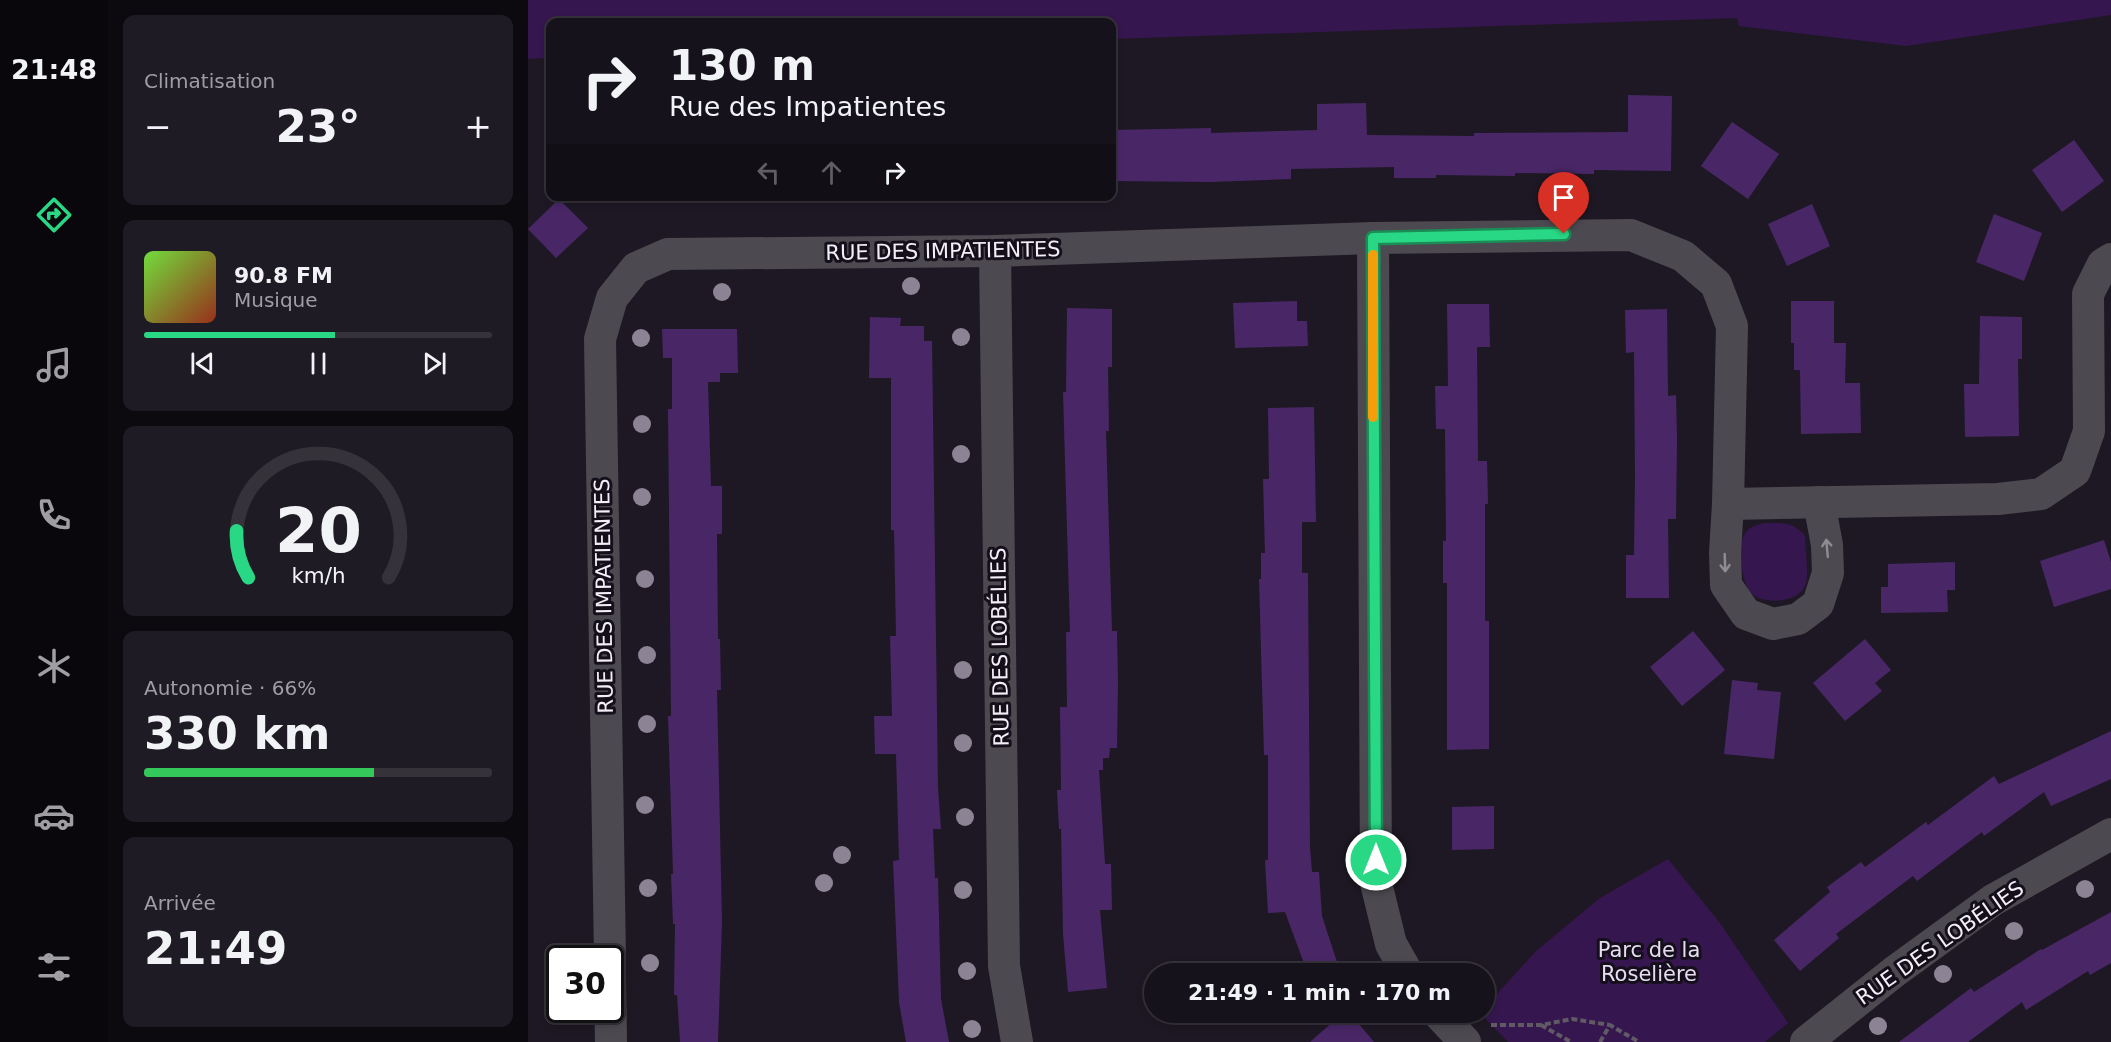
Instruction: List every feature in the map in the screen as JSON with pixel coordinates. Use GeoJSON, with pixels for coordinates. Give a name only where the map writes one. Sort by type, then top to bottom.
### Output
{"type":"FeatureCollection","features":[{"type":"Feature","properties":{"kind":"street","name":"RUE DES IMPATIENTES"},"geometry":{"type":"LineString","coordinates":[[610,945],[600,339],[612,298],[636,268],[668,254],[995,251],[1373,238],[1631,235],[1683,256],[1716,284],[1732,326],[1726,585],[1746,614],[1773,624],[1798,619],[1818,604],[1828,573],[1827,545],[1819,502]]}},
{"type":"Feature","properties":{"kind":"street"},"geometry":{"type":"LineString","coordinates":[[1373,238],[1376,883],[1391,944],[1402,963]]}},
{"type":"Feature","properties":{"kind":"street","name":"RUE DES LOBÉLIES"},"geometry":{"type":"LineString","coordinates":[[995,251],[1004,966],[1017,1042]]}},
{"type":"Feature","properties":{"kind":"street"},"geometry":{"type":"LineString","coordinates":[[1728,504],[1998,499],[2041,494],[2075,471],[2089,431],[2088,294],[2103,264],[2111,259]]}},
{"type":"Feature","properties":{"kind":"street","name":"RUE DES LOBÉLIES"},"geometry":{"type":"LineString","coordinates":[[1806,1042],[1894,972],[1993,900],[2111,834]]}},
{"type":"Feature","properties":{"kind":"street"},"geometry":{"type":"LineString","coordinates":[[611,1023],[611,1042]]}},
{"type":"Feature","properties":{"kind":"path"},"geometry":{"type":"LineString","coordinates":[[1450,1026],[1541,1025],[1572,1019],[1610,1025],[1639,1042]]}},
{"type":"Feature","properties":{"kind":"path"},"geometry":{"type":"LineString","coordinates":[[1541,1025],[1571,1042]]}},
{"type":"Feature","properties":{"kind":"path"},"geometry":{"type":"LineString","coordinates":[[1600,1042],[1610,1025]]}},
{"type":"Feature","properties":{"kind":"green space"},"geometry":{"type":"Polygon","coordinates":[[[528,0],[2111,0],[2111,15],[1906,46],[1739,26],[1737,18],[1116,39],[1116,18],[546,18],[546,58],[528,59],[528,0]]]}},
{"type":"Feature","properties":{"kind":"green space"},"geometry":{"type":"Polygon","coordinates":[[[1764,523],[1791,525],[1805,536],[1806,583],[1803,590],[1789,599],[1772,601],[1756,597],[1748,588],[1742,571],[1741,553],[1744,536],[1750,528],[1764,523]]]}},
{"type":"Feature","properties":{"kind":"green space","name":"Parc de la Roselière"},"geometry":{"type":"Polygon","coordinates":[[[1668,859],[1720,923],[1788,1023],[1765,1042],[1508,1042],[1490,1023],[1495,1023],[1495,996],[1536,951],[1600,898],[1668,859]]]}},
{"type":"Feature","properties":{"kind":"building"},"geometry":{"type":"Polygon","coordinates":[[[1628,95],[1672,96],[1671,171],[1594,170],[1594,174],[1515,173],[1515,176],[1436,175],[1436,178],[1394,178],[1394,167],[1291,169],[1291,179],[1210,182],[1116,181],[1116,130],[1211,128],[1211,133],[1317,130],[1317,104],[1366,103],[1367,135],[1474,136],[1474,133],[1628,132],[1628,95]]]}},
{"type":"Feature","properties":{"kind":"building"},"geometry":{"type":"Polygon","coordinates":[[[1732,122],[1779,154],[1748,199],[1701,166],[1732,122]]]}},
{"type":"Feature","properties":{"kind":"building"},"geometry":{"type":"Polygon","coordinates":[[[2074,140],[2104,181],[2062,212],[2032,170],[2074,140]]]}},
{"type":"Feature","properties":{"kind":"building"},"geometry":{"type":"Polygon","coordinates":[[[557,201],[561,201],[588,228],[556,258],[528,229],[557,201]]]}},
{"type":"Feature","properties":{"kind":"building"},"geometry":{"type":"Polygon","coordinates":[[[1812,204],[1830,246],[1787,266],[1768,224],[1812,204]]]}},
{"type":"Feature","properties":{"kind":"building"},"geometry":{"type":"Polygon","coordinates":[[[1994,214],[2042,233],[2024,281],[1976,262],[1994,214]]]}},
{"type":"Feature","properties":{"kind":"building"},"geometry":{"type":"Polygon","coordinates":[[[1297,301],[1297,321],[1307,321],[1308,346],[1235,348],[1233,303],[1297,301]]]}},
{"type":"Feature","properties":{"kind":"building"},"geometry":{"type":"Polygon","coordinates":[[[1791,301],[1834,301],[1834,343],[1846,343],[1845,383],[1860,383],[1861,433],[1801,434],[1800,370],[1794,370],[1794,343],[1791,343],[1791,301]]]}},
{"type":"Feature","properties":{"kind":"building"},"geometry":{"type":"Polygon","coordinates":[[[1447,304],[1489,304],[1490,347],[1477,347],[1478,461],[1487,461],[1485,621],[1489,621],[1489,749],[1447,750],[1447,583],[1443,583],[1443,541],[1446,541],[1445,429],[1436,429],[1435,386],[1448,386],[1447,304]]]}},
{"type":"Feature","properties":{"kind":"building"},"geometry":{"type":"Polygon","coordinates":[[[1067,308],[1112,309],[1112,367],[1108,367],[1109,431],[1106,431],[1112,631],[1117,631],[1118,683],[1117,748],[1110,748],[1109,758],[1103,758],[1103,770],[1099,770],[1105,864],[1111,864],[1112,910],[1100,910],[1107,988],[1068,992],[1063,934],[1061,829],[1059,829],[1057,790],[1061,790],[1060,707],[1067,707],[1066,632],[1070,632],[1063,392],[1066,392],[1067,308]]]}},
{"type":"Feature","properties":{"kind":"building"},"geometry":{"type":"Polygon","coordinates":[[[1667,309],[1668,396],[1676,395],[1677,438],[1676,519],[1668,519],[1669,598],[1626,598],[1626,555],[1634,555],[1635,477],[1634,352],[1626,353],[1625,310],[1667,309]]]}},
{"type":"Feature","properties":{"kind":"building"},"geometry":{"type":"Polygon","coordinates":[[[1980,316],[2022,317],[2022,359],[2018,359],[2019,436],[1965,437],[1964,384],[1979,384],[1980,316]]]}},
{"type":"Feature","properties":{"kind":"building"},"geometry":{"type":"Polygon","coordinates":[[[870,317],[901,318],[900,326],[924,326],[924,341],[932,341],[938,788],[941,829],[933,829],[935,878],[938,878],[941,999],[949,1042],[906,1042],[899,1002],[893,861],[899,860],[896,754],[875,754],[874,716],[892,716],[890,636],[896,636],[894,530],[891,530],[891,378],[869,378],[870,317]]]}},
{"type":"Feature","properties":{"kind":"building"},"geometry":{"type":"Polygon","coordinates":[[[662,329],[737,329],[738,373],[720,373],[720,382],[708,382],[711,486],[722,486],[722,534],[717,534],[721,690],[717,690],[722,922],[718,1042],[680,1042],[677,995],[674,995],[675,924],[673,924],[671,874],[673,874],[668,716],[671,716],[668,409],[672,409],[672,358],[663,358],[662,329]]]}},
{"type":"Feature","properties":{"kind":"building"},"geometry":{"type":"Polygon","coordinates":[[[1314,407],[1316,522],[1302,522],[1302,573],[1308,573],[1310,848],[1312,872],[1319,872],[1322,916],[1337,963],[1304,963],[1285,912],[1268,913],[1265,860],[1268,860],[1268,755],[1264,755],[1259,579],[1261,579],[1261,553],[1265,553],[1263,479],[1269,479],[1268,408],[1314,407]]]}},
{"type":"Feature","properties":{"kind":"building"},"geometry":{"type":"Polygon","coordinates":[[[2104,540],[2111,562],[2111,589],[2054,607],[2040,561],[2104,540]]]}},
{"type":"Feature","properties":{"kind":"building"},"geometry":{"type":"Polygon","coordinates":[[[1955,562],[1955,590],[1947,590],[1948,612],[1881,613],[1881,587],[1888,587],[1888,564],[1955,562]]]}},
{"type":"Feature","properties":{"kind":"building"},"geometry":{"type":"Polygon","coordinates":[[[1693,631],[1725,670],[1682,706],[1650,667],[1693,631]]]}},
{"type":"Feature","properties":{"kind":"building"},"geometry":{"type":"Polygon","coordinates":[[[1865,639],[1891,670],[1875,683],[1882,691],[1845,721],[1813,683],[1865,639]]]}},
{"type":"Feature","properties":{"kind":"building"},"geometry":{"type":"Polygon","coordinates":[[[1732,680],[1758,683],[1757,690],[1781,692],[1774,759],[1724,754],[1732,680]]]}},
{"type":"Feature","properties":{"kind":"building"},"geometry":{"type":"Polygon","coordinates":[[[2111,731],[2111,779],[2051,806],[2044,792],[1984,836],[1982,832],[1917,881],[1913,876],[1836,934],[1839,938],[1800,971],[1774,940],[1830,892],[1827,887],[1861,862],[1865,867],[1926,822],[1928,825],[1994,776],[1999,784],[2111,731]]]}},
{"type":"Feature","properties":{"kind":"building"},"geometry":{"type":"Polygon","coordinates":[[[1494,806],[1494,849],[1452,850],[1452,807],[1494,806]]]}},
{"type":"Feature","properties":{"kind":"building"},"geometry":{"type":"Polygon","coordinates":[[[2111,912],[2111,963],[2090,975],[2088,971],[2026,1010],[2022,1002],[1968,1042],[1899,1042],[1971,988],[1974,992],[2041,949],[2111,912]]]}},
{"type":"Feature","properties":{"kind":"building"},"geometry":{"type":"Polygon","coordinates":[[[1332,1023],[1358,1023],[1374,1042],[1310,1042],[1332,1023]]]}},
{"type":"Feature","properties":{"kind":"slow traffic"},"geometry":{"type":"LineString","coordinates":[[1373,255],[1373,417]]}},
{"type":"Feature","properties":{"kind":"route"},"geometry":{"type":"LineString","coordinates":[[1376,860],[1373,238],[1564,234]]}}]}
